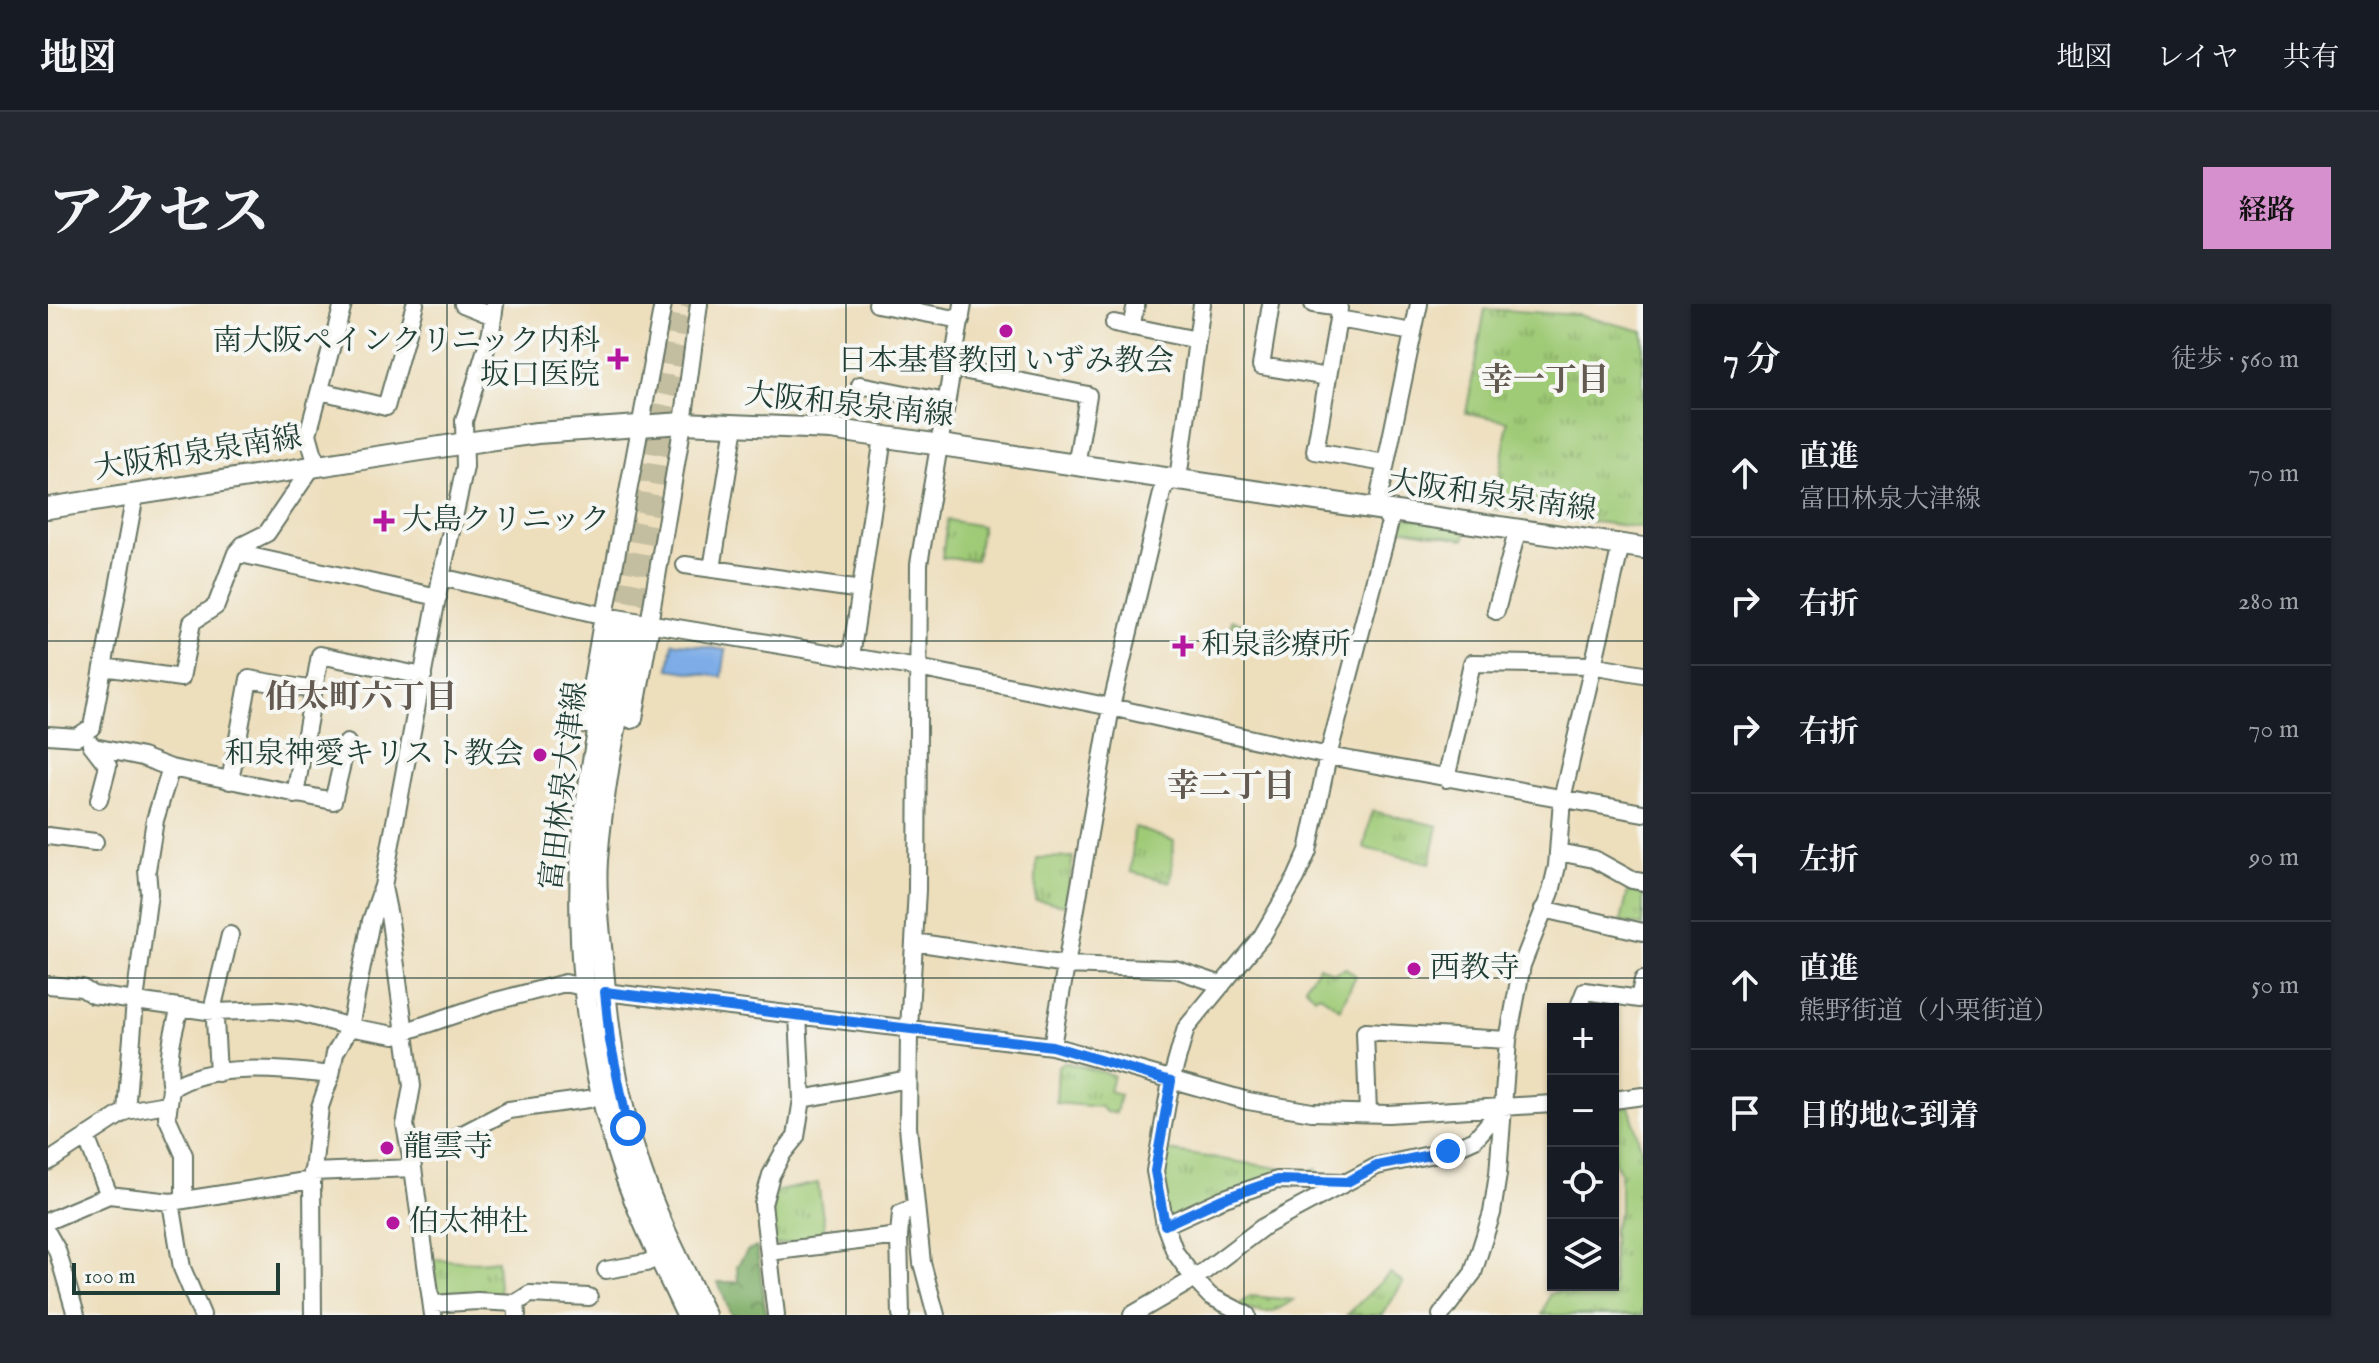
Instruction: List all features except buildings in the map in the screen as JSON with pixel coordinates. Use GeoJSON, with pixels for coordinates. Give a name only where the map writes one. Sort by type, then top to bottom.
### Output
{"type":"FeatureCollection","features":[{"type":"Feature","properties":{"kind":"main road","name":"大阪和泉泉南線"},"geometry":{"type":"LineString","coordinates":[[48,508],[537,433],[683,423],[831,429],[939,443],[1517,532],[1643,548]]}},
{"type":"Feature","properties":{"kind":"main road","name":"富田林泉大津線"},"geometry":{"type":"LineString","coordinates":[[626,626],[597,864],[599,923],[595,989],[603,1097],[627,1178],[687,1315]]}},
{"type":"Feature","properties":{"kind":"main road","name":"富田林泉大津線"},"geometry":{"type":"LineString","coordinates":[[626,626],[585,815],[580,932],[641,1171],[657,1213],[705,1315]]}},
{"type":"Feature","properties":{"kind":"street"},"geometry":{"type":"LineString","coordinates":[[103,667],[181,678],[192,622],[216,606],[236,553],[243,545],[267,533],[314,466],[308,434],[343,304]]}},
{"type":"Feature","properties":{"kind":"street"},"geometry":{"type":"LineString","coordinates":[[321,391],[386,407],[415,304]]}},
{"type":"Feature","properties":{"kind":"street"},"geometry":{"type":"LineString","coordinates":[[313,1315],[312,1176],[320,1107],[335,1053],[350,1027],[371,921],[383,886],[441,577],[465,467],[464,421],[491,332],[494,310],[463,304]]}},
{"type":"Feature","properties":{"kind":"street"},"geometry":{"type":"LineString","coordinates":[[626,626],[641,425],[663,304]]}},
{"type":"Feature","properties":{"kind":"street"},"geometry":{"type":"LineString","coordinates":[[626,626],[683,423],[699,304]]}},
{"type":"Feature","properties":{"kind":"street"},"geometry":{"type":"LineString","coordinates":[[877,304],[962,312],[919,564],[917,890],[909,1029],[908,1127],[922,1263],[936,1315]]}},
{"type":"Feature","properties":{"kind":"street"},"geometry":{"type":"LineString","coordinates":[[1131,327],[1136,304]]}},
{"type":"Feature","properties":{"kind":"street"},"geometry":{"type":"LineString","coordinates":[[1052,1046],[1111,707],[1163,489],[1179,472],[1202,304]]}},
{"type":"Feature","properties":{"kind":"street"},"geometry":{"type":"LineString","coordinates":[[1271,304],[1261,366],[1328,377]]}},
{"type":"Feature","properties":{"kind":"street"},"geometry":{"type":"LineString","coordinates":[[1313,304],[1339,308],[1315,451],[1385,463]]}},
{"type":"Feature","properties":{"kind":"street"},"geometry":{"type":"LineString","coordinates":[[1247,1315],[1210,1296],[1175,1252],[1165,1225],[1155,1171],[1171,1081],[1186,1028],[1262,936],[1308,851],[1328,756],[1390,522],[1378,501],[1419,304]]}},
{"type":"Feature","properties":{"kind":"street"},"geometry":{"type":"LineString","coordinates":[[1338,319],[1413,332]]}},
{"type":"Feature","properties":{"kind":"street"},"geometry":{"type":"LineString","coordinates":[[1114,323],[1197,340]]}},
{"type":"Feature","properties":{"kind":"street"},"geometry":{"type":"LineString","coordinates":[[952,368],[1088,395],[1076,466]]}},
{"type":"Feature","properties":{"kind":"street"},"geometry":{"type":"LineString","coordinates":[[860,385],[946,402]]}},
{"type":"Feature","properties":{"kind":"street"},"geometry":{"type":"LineString","coordinates":[[712,569],[735,425]]}},
{"type":"Feature","properties":{"kind":"street"},"geometry":{"type":"LineString","coordinates":[[851,657],[883,437]]}},
{"type":"Feature","properties":{"kind":"street"},"geometry":{"type":"LineString","coordinates":[[48,735],[77,737],[92,727],[135,495]]}},
{"type":"Feature","properties":{"kind":"street"},"geometry":{"type":"LineString","coordinates":[[1496,611],[1517,532]]}},
{"type":"Feature","properties":{"kind":"street"},"geometry":{"type":"LineString","coordinates":[[1441,1315],[1473,1273],[1492,1213],[1508,1040],[1522,965],[1551,892],[1562,799],[1621,545]]}},
{"type":"Feature","properties":{"kind":"street"},"geometry":{"type":"LineString","coordinates":[[236,553],[438,597]]}},
{"type":"Feature","properties":{"kind":"street"},"geometry":{"type":"LineString","coordinates":[[685,565],[861,590]]}},
{"type":"Feature","properties":{"kind":"street"},"geometry":{"type":"LineString","coordinates":[[441,577],[626,626],[918,668],[1328,756],[1643,813]]}},
{"type":"Feature","properties":{"kind":"street"},"geometry":{"type":"LineString","coordinates":[[295,795],[320,655],[423,676]]}},
{"type":"Feature","properties":{"kind":"street"},"geometry":{"type":"LineString","coordinates":[[1446,779],[1472,663],[1591,665],[1643,674]]}},
{"type":"Feature","properties":{"kind":"street"},"geometry":{"type":"LineString","coordinates":[[230,781],[249,679],[314,690]]}},
{"type":"Feature","properties":{"kind":"street"},"geometry":{"type":"LineString","coordinates":[[83,733],[108,766],[99,800]]}},
{"type":"Feature","properties":{"kind":"street"},"geometry":{"type":"LineString","coordinates":[[94,747],[142,757],[171,768],[333,801],[347,743]]}},
{"type":"Feature","properties":{"kind":"street"},"geometry":{"type":"LineString","coordinates":[[126,1111],[135,1001],[149,893],[147,870],[155,820],[171,768]]}},
{"type":"Feature","properties":{"kind":"street"},"geometry":{"type":"LineString","coordinates":[[48,836],[95,842]]}},
{"type":"Feature","properties":{"kind":"street"},"geometry":{"type":"LineString","coordinates":[[1558,852],[1594,859],[1632,880],[1643,882]]}},
{"type":"Feature","properties":{"kind":"street"},"geometry":{"type":"LineString","coordinates":[[383,886],[412,1086],[405,1125],[433,1310],[477,1301],[517,1309],[530,1294],[589,1297]]}},
{"type":"Feature","properties":{"kind":"street"},"geometry":{"type":"LineString","coordinates":[[1543,909],[1643,932]]}},
{"type":"Feature","properties":{"kind":"street"},"geometry":{"type":"LineString","coordinates":[[218,1073],[214,1002],[230,935]]}},
{"type":"Feature","properties":{"kind":"street"},"geometry":{"type":"LineString","coordinates":[[914,942],[1066,965],[1175,969],[1222,985]]}},
{"type":"Feature","properties":{"kind":"street"},"geometry":{"type":"LineString","coordinates":[[1580,1003],[1585,991],[1639,999],[1643,980]]}},
{"type":"Feature","properties":{"kind":"street"},"geometry":{"type":"LineString","coordinates":[[48,985],[82,988],[93,995],[214,1012],[272,1010],[300,1013],[395,1035],[492,1002],[565,983],[1052,1046],[1248,1101],[1312,1112],[1368,1113],[1547,1104]]}},
{"type":"Feature","properties":{"kind":"street"},"geometry":{"type":"LineString","coordinates":[[180,1008],[169,1048],[167,1117],[184,1155],[178,1200],[182,1268],[202,1315]]}},
{"type":"Feature","properties":{"kind":"street"},"geometry":{"type":"LineString","coordinates":[[776,1315],[763,1204],[771,1175],[796,1137],[802,1099],[798,1015]]}},
{"type":"Feature","properties":{"kind":"street"},"geometry":{"type":"LineString","coordinates":[[1368,1113],[1365,1032],[1508,1040]]}},
{"type":"Feature","properties":{"kind":"street"},"geometry":{"type":"LineString","coordinates":[[48,1162],[126,1111],[169,1097],[182,1081],[218,1073],[260,1069],[331,1075]]}},
{"type":"Feature","properties":{"kind":"street"},"geometry":{"type":"LineString","coordinates":[[802,1099],[908,1079]]}},
{"type":"Feature","properties":{"kind":"street"},"geometry":{"type":"LineString","coordinates":[[1619,1099],[1643,1096]]}},
{"type":"Feature","properties":{"kind":"street"},"geometry":{"type":"LineString","coordinates":[[455,1138],[509,1110],[603,1097]]}},
{"type":"Feature","properties":{"kind":"street"},"geometry":{"type":"LineString","coordinates":[[1132,1315],[1194,1279],[1263,1227],[1377,1166],[1448,1151],[1475,1139],[1503,1107]]}},
{"type":"Feature","properties":{"kind":"street"},"geometry":{"type":"LineString","coordinates":[[86,1137],[109,1195]]}},
{"type":"Feature","properties":{"kind":"street"},"geometry":{"type":"LineString","coordinates":[[1475,1139],[1498,1154]]}},
{"type":"Feature","properties":{"kind":"street"},"geometry":{"type":"LineString","coordinates":[[48,1221],[109,1195],[178,1200],[312,1176],[413,1168]]}},
{"type":"Feature","properties":{"kind":"street"},"geometry":{"type":"LineString","coordinates":[[1165,1225],[1222,1199],[1277,1180],[1347,1182]]}},
{"type":"Feature","properties":{"kind":"street"},"geometry":{"type":"LineString","coordinates":[[901,1315],[901,1213],[915,1207]]}},
{"type":"Feature","properties":{"kind":"street"},"geometry":{"type":"LineString","coordinates":[[48,1234],[57,1250],[76,1315]]}},
{"type":"Feature","properties":{"kind":"street"},"geometry":{"type":"LineString","coordinates":[[769,1252],[899,1236]]}},
{"type":"Feature","properties":{"kind":"street"},"geometry":{"type":"LineString","coordinates":[[606,1270],[627,1274],[659,1257]]}},
{"type":"Feature","properties":{"kind":"green space"},"geometry":{"type":"Polygon","coordinates":[[[1485,309],[1578,315],[1643,331],[1643,528],[1494,509],[1508,421],[1466,413],[1485,309]]]}},
{"type":"Feature","properties":{"kind":"green space"},"geometry":{"type":"Polygon","coordinates":[[[1394,515],[1467,526],[1465,539],[1392,527],[1394,515]]]}},
{"type":"Feature","properties":{"kind":"green space"},"geometry":{"type":"Polygon","coordinates":[[[947,520],[982,526],[976,560],[942,558],[947,520]]]}},
{"type":"Feature","properties":{"kind":"green space"},"geometry":{"type":"Polygon","coordinates":[[[1232,620],[1263,630],[1259,647],[1248,643],[1250,632],[1231,626],[1232,620]]]}},
{"type":"Feature","properties":{"kind":"green space"},"geometry":{"type":"Polygon","coordinates":[[[1372,811],[1438,826],[1430,863],[1364,848],[1372,811]]]}},
{"type":"Feature","properties":{"kind":"green space"},"geometry":{"type":"Polygon","coordinates":[[[1134,827],[1174,841],[1171,882],[1131,872],[1134,827]]]}},
{"type":"Feature","properties":{"kind":"green space"},"geometry":{"type":"Polygon","coordinates":[[[1073,857],[1066,905],[1035,900],[1037,858],[1073,857]]]}},
{"type":"Feature","properties":{"kind":"green space"},"geometry":{"type":"Polygon","coordinates":[[[1628,891],[1643,894],[1643,926],[1621,922],[1628,891]]]}},
{"type":"Feature","properties":{"kind":"green space"},"geometry":{"type":"Polygon","coordinates":[[[1319,966],[1334,973],[1346,968],[1356,976],[1340,1009],[1319,994],[1315,997],[1305,986],[1319,966]]]}},
{"type":"Feature","properties":{"kind":"green space"},"geometry":{"type":"Polygon","coordinates":[[[1064,1062],[1113,1075],[1109,1092],[1120,1095],[1116,1113],[1106,1112],[1101,1107],[1056,1103],[1058,1066],[1064,1062]]]}},
{"type":"Feature","properties":{"kind":"green space"},"geometry":{"type":"Polygon","coordinates":[[[1629,1106],[1643,1155],[1643,1315],[1542,1315],[1550,1294],[1558,1291],[1619,1291],[1619,1109],[1629,1106]]]}},
{"type":"Feature","properties":{"kind":"green space"},"geometry":{"type":"Polygon","coordinates":[[[1162,1150],[1304,1172],[1317,1169],[1317,1178],[1277,1177],[1164,1222],[1162,1150]]]}},
{"type":"Feature","properties":{"kind":"green space"},"geometry":{"type":"Polygon","coordinates":[[[818,1183],[826,1238],[773,1245],[773,1192],[818,1183]]]}},
{"type":"Feature","properties":{"kind":"green space"},"geometry":{"type":"Polygon","coordinates":[[[757,1247],[766,1315],[731,1315],[718,1282],[738,1282],[737,1266],[747,1251],[757,1247]]]}},
{"type":"Feature","properties":{"kind":"green space"},"geometry":{"type":"Polygon","coordinates":[[[433,1259],[497,1260],[500,1300],[437,1299],[433,1259]]]}},
{"type":"Feature","properties":{"kind":"green space"},"geometry":{"type":"Polygon","coordinates":[[[1390,1273],[1403,1282],[1383,1315],[1347,1315],[1390,1273]]]}},
{"type":"Feature","properties":{"kind":"green space"},"geometry":{"type":"Polygon","coordinates":[[[1250,1296],[1294,1300],[1267,1312],[1237,1306],[1250,1296]]]}},
{"type":"Feature","properties":{"kind":"water"},"geometry":{"type":"Polygon","coordinates":[[[673,642],[726,650],[722,677],[669,669],[673,642]]]}},
{"type":"Feature","properties":{"kind":"tunnel"},"geometry":{"type":"LineString","coordinates":[[617,630],[675,304]]}},
{"type":"Feature","properties":{"kind":"tunnel"},"geometry":{"type":"LineString","coordinates":[[633,633],[691,304]]}},
{"type":"Feature","properties":{"kind":"place","name":"日本基督教団 いずみ教会"},"geometry":{"type":"Point","coordinates":[1006,331]}},
{"type":"Feature","properties":{"kind":"place","name":"南大阪ペインクリニック内科 坂口医院"},"geometry":{"type":"Point","coordinates":[618,359]}},
{"type":"Feature","properties":{"kind":"place","name":"大島クリニック"},"geometry":{"type":"Point","coordinates":[384,521]}},
{"type":"Feature","properties":{"kind":"place","name":"和泉診療所"},"geometry":{"type":"Point","coordinates":[1183,646]}},
{"type":"Feature","properties":{"kind":"place","name":"和泉神愛キリスト教会"},"geometry":{"type":"Point","coordinates":[540,755]}},
{"type":"Feature","properties":{"kind":"place","name":"西教寺"},"geometry":{"type":"Point","coordinates":[1414,969]}},
{"type":"Feature","properties":{"kind":"place","name":"龍雲寺"},"geometry":{"type":"Point","coordinates":[387,1148]}},
{"type":"Feature","properties":{"kind":"place","name":"伯太神社"},"geometry":{"type":"Point","coordinates":[393,1223]}},
{"type":"Feature","properties":{"kind":"district","name":"幸一丁目"},"geometry":{"type":"Point","coordinates":[1545,381]}},
{"type":"Feature","properties":{"kind":"district","name":"伯太町六丁目"},"geometry":{"type":"Point","coordinates":[361,698]}},
{"type":"Feature","properties":{"kind":"district","name":"幸二丁目"},"geometry":{"type":"Point","coordinates":[1231,787]}},
{"type":"Feature","properties":{"kind":"route"},"geometry":{"type":"LineString","coordinates":[[628,1128],[610,1041],[605,992],[1052,1046],[1171,1081],[1155,1171],[1165,1225],[1222,1199],[1277,1180],[1347,1182],[1377,1166],[1448,1151]]}}]}
